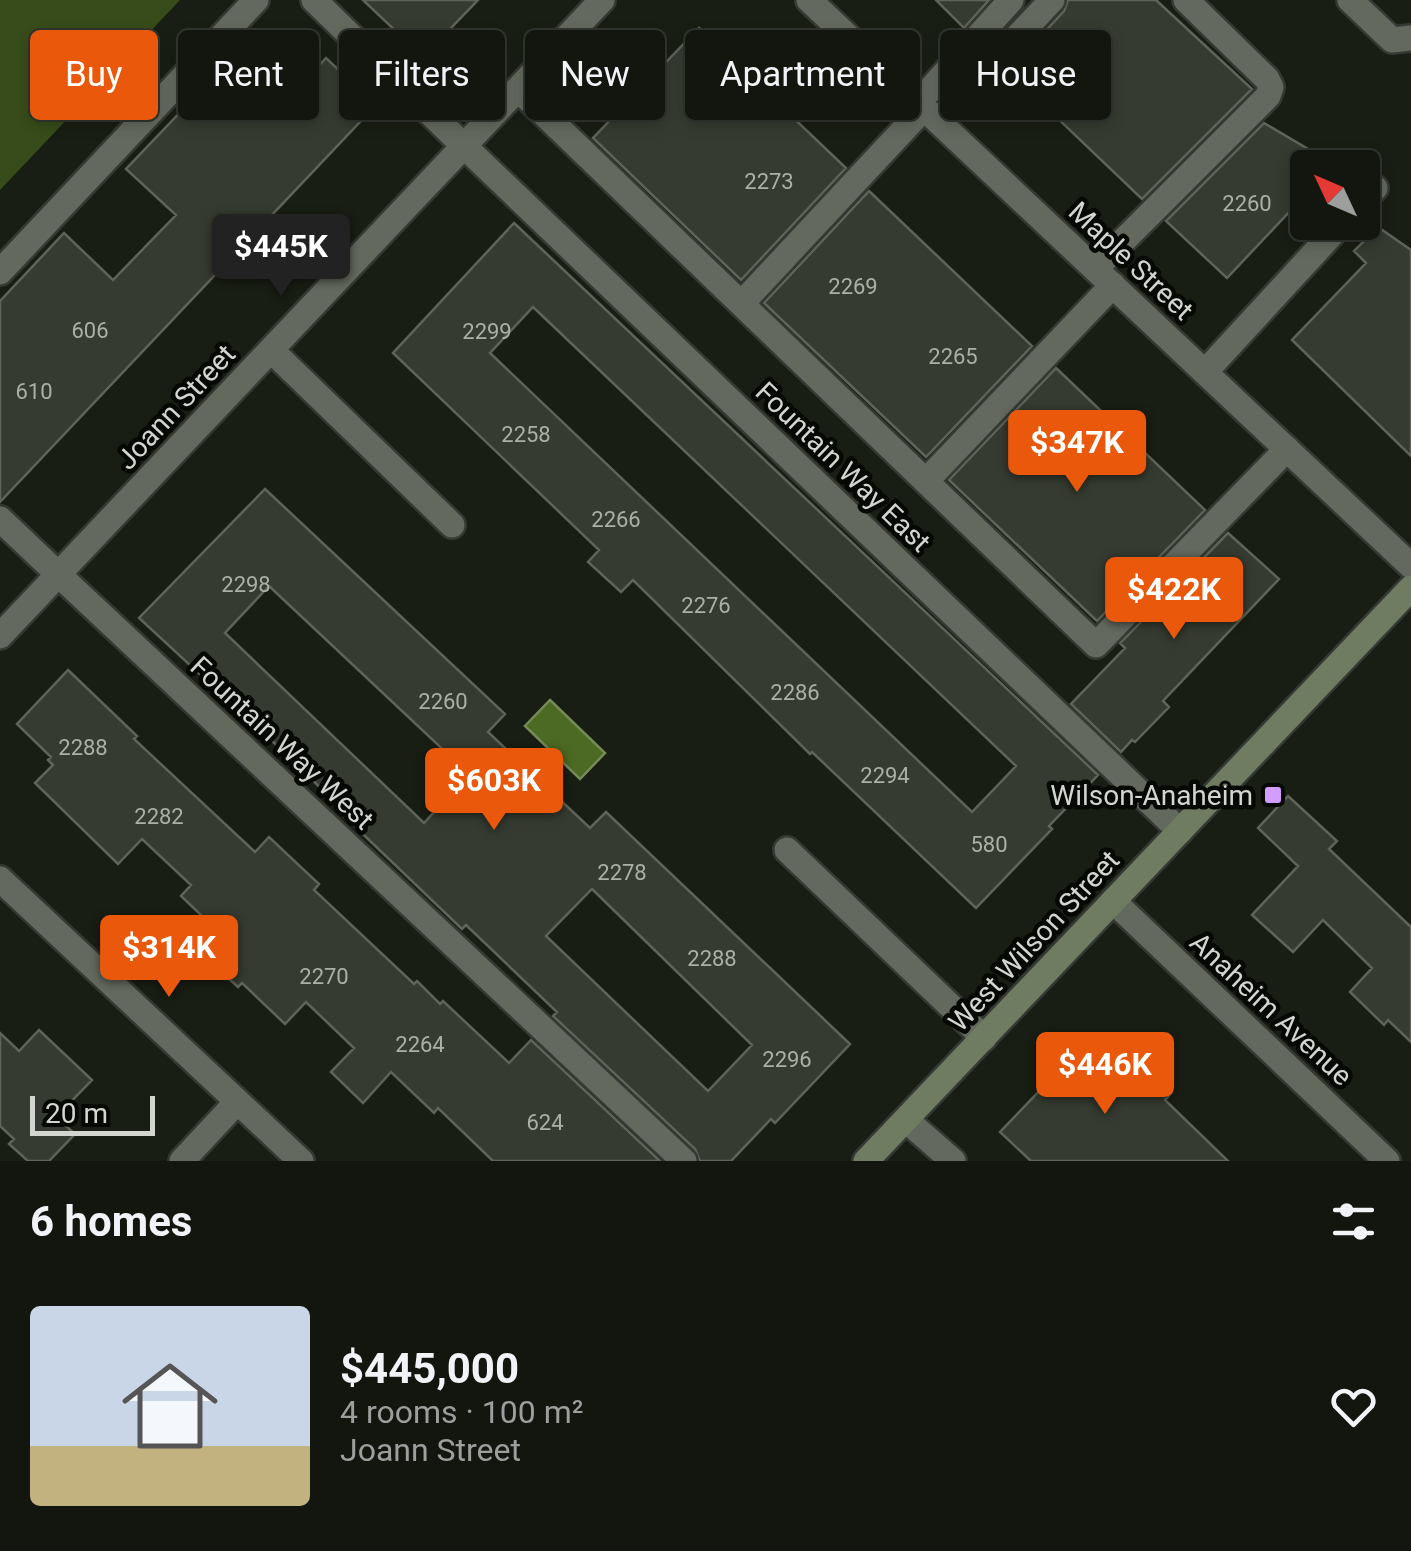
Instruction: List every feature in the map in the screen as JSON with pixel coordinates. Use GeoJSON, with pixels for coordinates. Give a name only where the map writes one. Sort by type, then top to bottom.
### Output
{"type":"FeatureCollection","features":[{"type":"Feature","properties":{"kind":"street"},"geometry":{"type":"LineString","coordinates":[[0,272],[256,0]]}},
{"type":"Feature","properties":{"kind":"street","name":"Fountain Way East"},"geometry":{"type":"LineString","coordinates":[[314,0],[1180,831]]}},
{"type":"Feature","properties":{"kind":"street","name":"Joann Street"},"geometry":{"type":"LineString","coordinates":[[0,636],[602,0]]}},
{"type":"Feature","properties":{"kind":"street","name":"Maple Street"},"geometry":{"type":"LineString","coordinates":[[808,0],[1411,566]]}},
{"type":"Feature","properties":{"kind":"street"},"geometry":{"type":"LineString","coordinates":[[927,111],[1012,0]]}},
{"type":"Feature","properties":{"kind":"street"},"geometry":{"type":"LineString","coordinates":[[742,303],[927,111],[1052,0]]}},
{"type":"Feature","properties":{"kind":"street"},"geometry":{"type":"LineString","coordinates":[[926,481],[1268,96],[1271,87],[1267,80],[1186,0]]}},
{"type":"Feature","properties":{"kind":"street"},"geometry":{"type":"LineString","coordinates":[[1350,0],[1392,40],[1411,38]]}},
{"type":"Feature","properties":{"kind":"street"},"geometry":{"type":"LineString","coordinates":[[518,89],[1096,645],[1287,449]]}},
{"type":"Feature","properties":{"kind":"street"},"geometry":{"type":"LineString","coordinates":[[1205,372],[1326,240]]}},
{"type":"Feature","properties":{"kind":"street"},"geometry":{"type":"LineString","coordinates":[[271,350],[452,525]]}},
{"type":"Feature","properties":{"kind":"street","name":"Fountain Way West"},"geometry":{"type":"LineString","coordinates":[[0,519],[684,1161]]}},
{"type":"Feature","properties":{"kind":"street","name":"West Wilson Street"},"geometry":{"type":"LineString","coordinates":[[866,1161],[1411,588]]}},
{"type":"Feature","properties":{"kind":"street"},"geometry":{"type":"LineString","coordinates":[[786,850],[984,1038]]}},
{"type":"Feature","properties":{"kind":"street"},"geometry":{"type":"LineString","coordinates":[[0,879],[301,1161]]}},
{"type":"Feature","properties":{"kind":"street","name":"Anaheim Avenue"},"geometry":{"type":"LineString","coordinates":[[1113,901],[1387,1161]]}},
{"type":"Feature","properties":{"kind":"street"},"geometry":{"type":"LineString","coordinates":[[182,1161],[238,1102]]}},
{"type":"Feature","properties":{"kind":"street"},"geometry":{"type":"LineString","coordinates":[[906,1120],[953,1161]]}},
{"type":"Feature","properties":{"kind":"shaded area"},"geometry":{"type":"Polygon","coordinates":[[[0,0],[180,0],[152,30],[30,30],[30,120],[66,120],[0,190],[0,0]]]}},
{"type":"Feature","properties":{"kind":"shaded area"},"geometry":{"type":"Polygon","coordinates":[[[550,700],[605,753],[580,779],[525,726],[550,700]]]}},
{"type":"Feature","properties":{"kind":"building"},"geometry":{"type":"Polygon","coordinates":[[[363,0],[478,0],[449,30],[395,30],[363,0]]]}},
{"type":"Feature","properties":{"kind":"building"},"geometry":{"type":"Polygon","coordinates":[[[936,0],[989,0],[964,28],[936,0]]]}},
{"type":"Feature","properties":{"kind":"building"},"geometry":{"type":"Polygon","coordinates":[[[1068,0],[1156,0],[1252,89],[1142,199],[1059,120],[1111,120],[1111,30],[1046,30],[1064,11],[1068,0]]]}},
{"type":"Feature","properties":{"kind":"building"},"geometry":{"type":"Polygon","coordinates":[[[685,43],[685,120],[796,120],[846,168],[741,280],[593,138],[610,120],[665,120],[665,63],[685,43]]]}},
{"type":"Feature","properties":{"kind":"building"},"geometry":{"type":"Polygon","coordinates":[[[326,58],[339,70],[339,120],[362,120],[0,502],[0,301],[64,233],[113,280],[176,215],[126,169],[178,115],[178,120],[319,120],[319,66],[326,58]]]}},
{"type":"Feature","properties":{"kind":"building"},"geometry":{"type":"Polygon","coordinates":[[[1264,123],[1308,149],[1290,150],[1290,211],[1227,278],[1166,221],[1264,123]]]}},
{"type":"Feature","properties":{"kind":"building"},"geometry":{"type":"Polygon","coordinates":[[[869,191],[1032,346],[926,457],[764,303],[869,191]]]}},
{"type":"Feature","properties":{"kind":"building"},"geometry":{"type":"Polygon","coordinates":[[[514,223],[1098,775],[976,908],[810,754],[633,580],[621,592],[588,562],[599,550],[393,353],[514,223]],[[533,307],[490,353],[972,812],[1016,766],[533,307]]]}},
{"type":"Feature","properties":{"kind":"building"},"geometry":{"type":"Polygon","coordinates":[[[1380,228],[1411,250],[1411,456],[1292,340],[1366,263],[1354,251],[1365,240],[1380,240],[1380,228]]]}},
{"type":"Feature","properties":{"kind":"building"},"geometry":{"type":"Polygon","coordinates":[[[1056,368],[1205,510],[1097,621],[949,480],[1056,368]]]}},
{"type":"Feature","properties":{"kind":"building"},"geometry":{"type":"Polygon","coordinates":[[[265,489],[505,714],[488,732],[590,828],[606,812],[850,1044],[775,1123],[771,1119],[731,1161],[700,1161],[695,1149],[553,1016],[557,1012],[466,925],[462,929],[344,816],[346,813],[284,752],[139,618],[265,489]],[[269,586],[225,633],[424,823],[469,774],[269,586]],[[592,889],[546,936],[708,1091],[752,1045],[592,889]]]}},
{"type":"Feature","properties":{"kind":"building"},"geometry":{"type":"Polygon","coordinates":[[[1228,533],[1279,579],[1163,701],[1169,707],[1121,752],[1071,704],[1125,648],[1120,643],[1228,533]]]}},
{"type":"Feature","properties":{"kind":"building"},"geometry":{"type":"Polygon","coordinates":[[[68,670],[137,736],[134,739],[255,852],[269,837],[319,884],[314,890],[414,984],[417,981],[440,1004],[443,1001],[509,1063],[531,1040],[660,1161],[493,1161],[438,1108],[434,1113],[391,1072],[363,1103],[331,1072],[354,1048],[306,1002],[285,1024],[242,983],[238,987],[202,954],[221,934],[181,896],[191,885],[142,839],[118,864],[35,783],[53,765],[48,760],[51,757],[17,724],[68,670]]]}},
{"type":"Feature","properties":{"kind":"building"},"geometry":{"type":"Polygon","coordinates":[[[1288,796],[1337,841],[1329,849],[1411,927],[1411,1042],[1388,1020],[1384,1025],[1350,992],[1372,968],[1323,920],[1293,952],[1252,915],[1298,866],[1258,828],[1288,796]]]}},
{"type":"Feature","properties":{"kind":"building"},"geometry":{"type":"Polygon","coordinates":[[[39,1030],[92,1080],[56,1117],[75,1134],[49,1161],[28,1161],[9,1144],[14,1139],[0,1126],[0,1033],[19,1051],[39,1030]]]}},
{"type":"Feature","properties":{"kind":"building"},"geometry":{"type":"Polygon","coordinates":[[[1090,1038],[1124,1070],[1136,1058],[1172,1092],[1165,1100],[1228,1161],[1031,1161],[1000,1132],[1090,1038]]]}},
{"type":"Feature","properties":{"kind":"place","name":"Wilson-Anaheim"},"geometry":{"type":"Point","coordinates":[1273,795]}}]}
